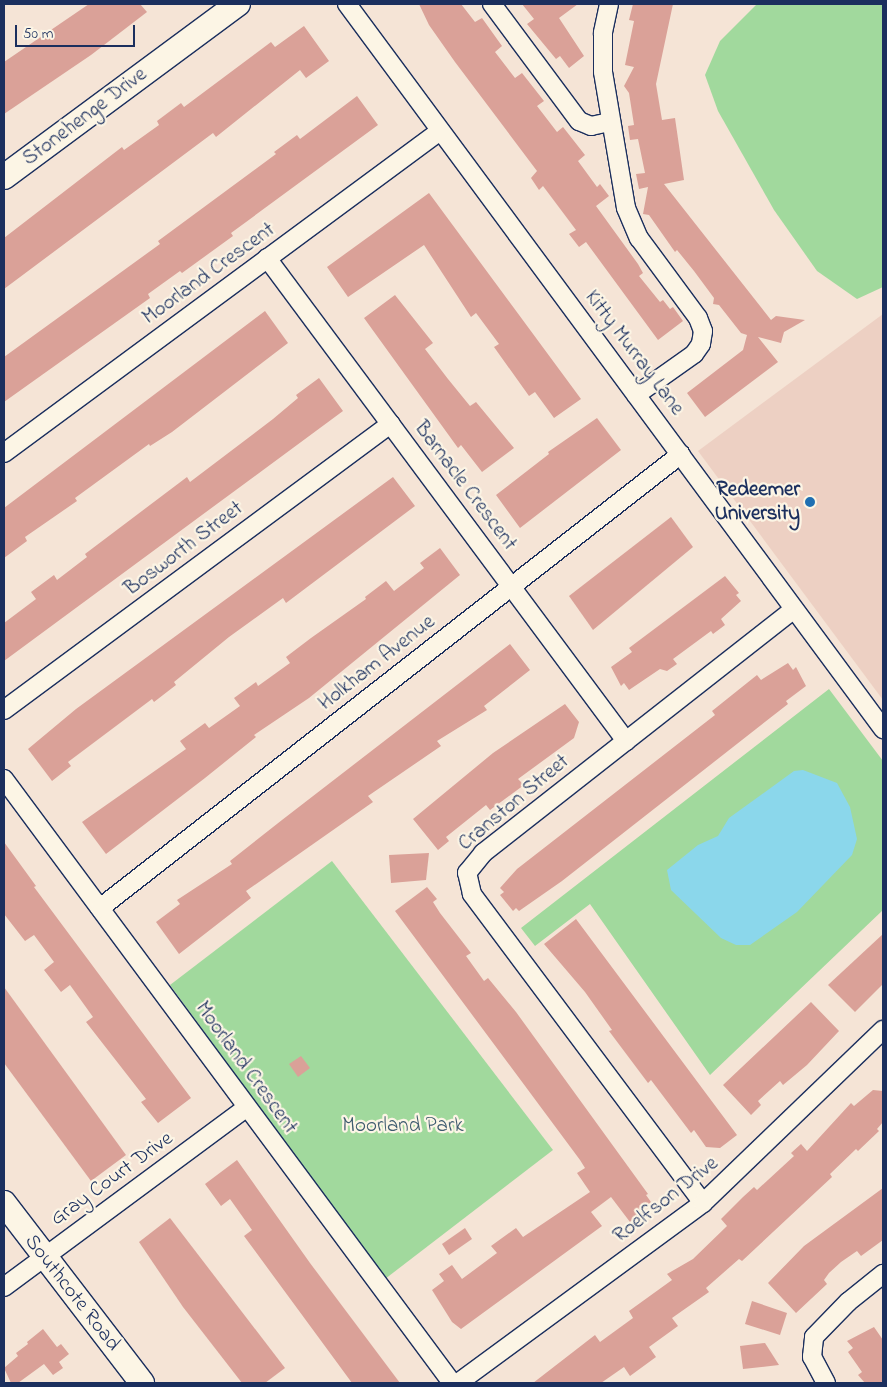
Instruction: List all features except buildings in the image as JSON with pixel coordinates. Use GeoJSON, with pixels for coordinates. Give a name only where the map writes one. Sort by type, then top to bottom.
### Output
{"type":"FeatureCollection","features":[{"type":"Feature","properties":{"kind":"street","name":"Stonehenge Drive"},"geometry":{"type":"LineString","coordinates":[[4,178],[238,4]]}},
{"type":"Feature","properties":{"kind":"street","name":"Kitty Murray Lane"},"geometry":{"type":"LineString","coordinates":[[347,4],[883,729]]}},
{"type":"Feature","properties":{"kind":"street"},"geometry":{"type":"LineString","coordinates":[[492,4],[579,121],[591,126],[610,122]]}},
{"type":"Feature","properties":{"kind":"street"},"geometry":{"type":"LineString","coordinates":[[609,4],[603,33],[603,72],[610,122],[631,223],[698,318],[703,331],[701,344],[694,354],[636,395]]}},
{"type":"Feature","properties":{"kind":"street","name":"Moorland Crescent"},"geometry":{"type":"LineString","coordinates":[[4,453],[440,131]]}},
{"type":"Feature","properties":{"kind":"street","name":"Barnacle Crescent"},"geometry":{"type":"LineString","coordinates":[[267,258],[626,741]]}},
{"type":"Feature","properties":{"kind":"street","name":"Bosworth Street"},"geometry":{"type":"LineString","coordinates":[[4,710],[391,424]]}},
{"type":"Feature","properties":{"kind":"street","name":"Holkham Avenue"},"geometry":{"type":"LineString","coordinates":[[100,908],[681,454]]}},
{"type":"Feature","properties":{"kind":"street","name":"Cranston Street"},"geometry":{"type":"LineString","coordinates":[[703,1203],[512,949],[468,884],[467,873],[477,858],[794,609]]}},
{"type":"Feature","properties":{"kind":"street","name":"Moorland Crescent"},"geometry":{"type":"LineString","coordinates":[[4,779],[452,1383]]}},
{"type":"Feature","properties":{"kind":"street","name":"Roelfson Drive"},"geometry":{"type":"LineString","coordinates":[[458,1383],[703,1203],[882,1033]]}},
{"type":"Feature","properties":{"kind":"street","name":"Gray Court Drive"},"geometry":{"type":"LineString","coordinates":[[4,1287],[247,1107]]}},
{"type":"Feature","properties":{"kind":"street","name":"Southcote Road"},"geometry":{"type":"LineString","coordinates":[[4,1203],[142,1383]]}},
{"type":"Feature","properties":{"kind":"street"},"geometry":{"type":"LineString","coordinates":[[826,1383],[812,1357],[814,1337],[848,1302],[883,1274]]}},
{"type":"Feature","properties":{"kind":"shaded area","name":"Redeemer University"},"geometry":{"type":"Polygon","coordinates":[[[883,314],[883,700],[698,451],[883,314]]]}},
{"type":"Feature","properties":{"kind":"green space"},"geometry":{"type":"Polygon","coordinates":[[[757,4],[883,4],[883,287],[857,299],[817,271],[774,210],[718,111],[705,75],[720,41],[757,4]]]}},
{"type":"Feature","properties":{"kind":"green space"},"geometry":{"type":"Polygon","coordinates":[[[829,689],[883,761],[883,910],[710,1075],[590,904],[535,946],[521,928],[829,689]]]}},
{"type":"Feature","properties":{"kind":"green space","name":"Moorland Park"},"geometry":{"type":"Polygon","coordinates":[[[332,861],[553,1150],[385,1279],[170,985],[332,861]]]}},
{"type":"Feature","properties":{"kind":"water"},"geometry":{"type":"Polygon","coordinates":[[[803,770],[837,783],[850,807],[857,839],[852,855],[797,912],[750,945],[736,945],[721,938],[671,890],[667,870],[698,845],[718,836],[729,818],[794,771],[803,770]]]}},
{"type":"Feature","properties":{"kind":"place","name":"Redeemer University"},"geometry":{"type":"Point","coordinates":[810,502]}}]}
